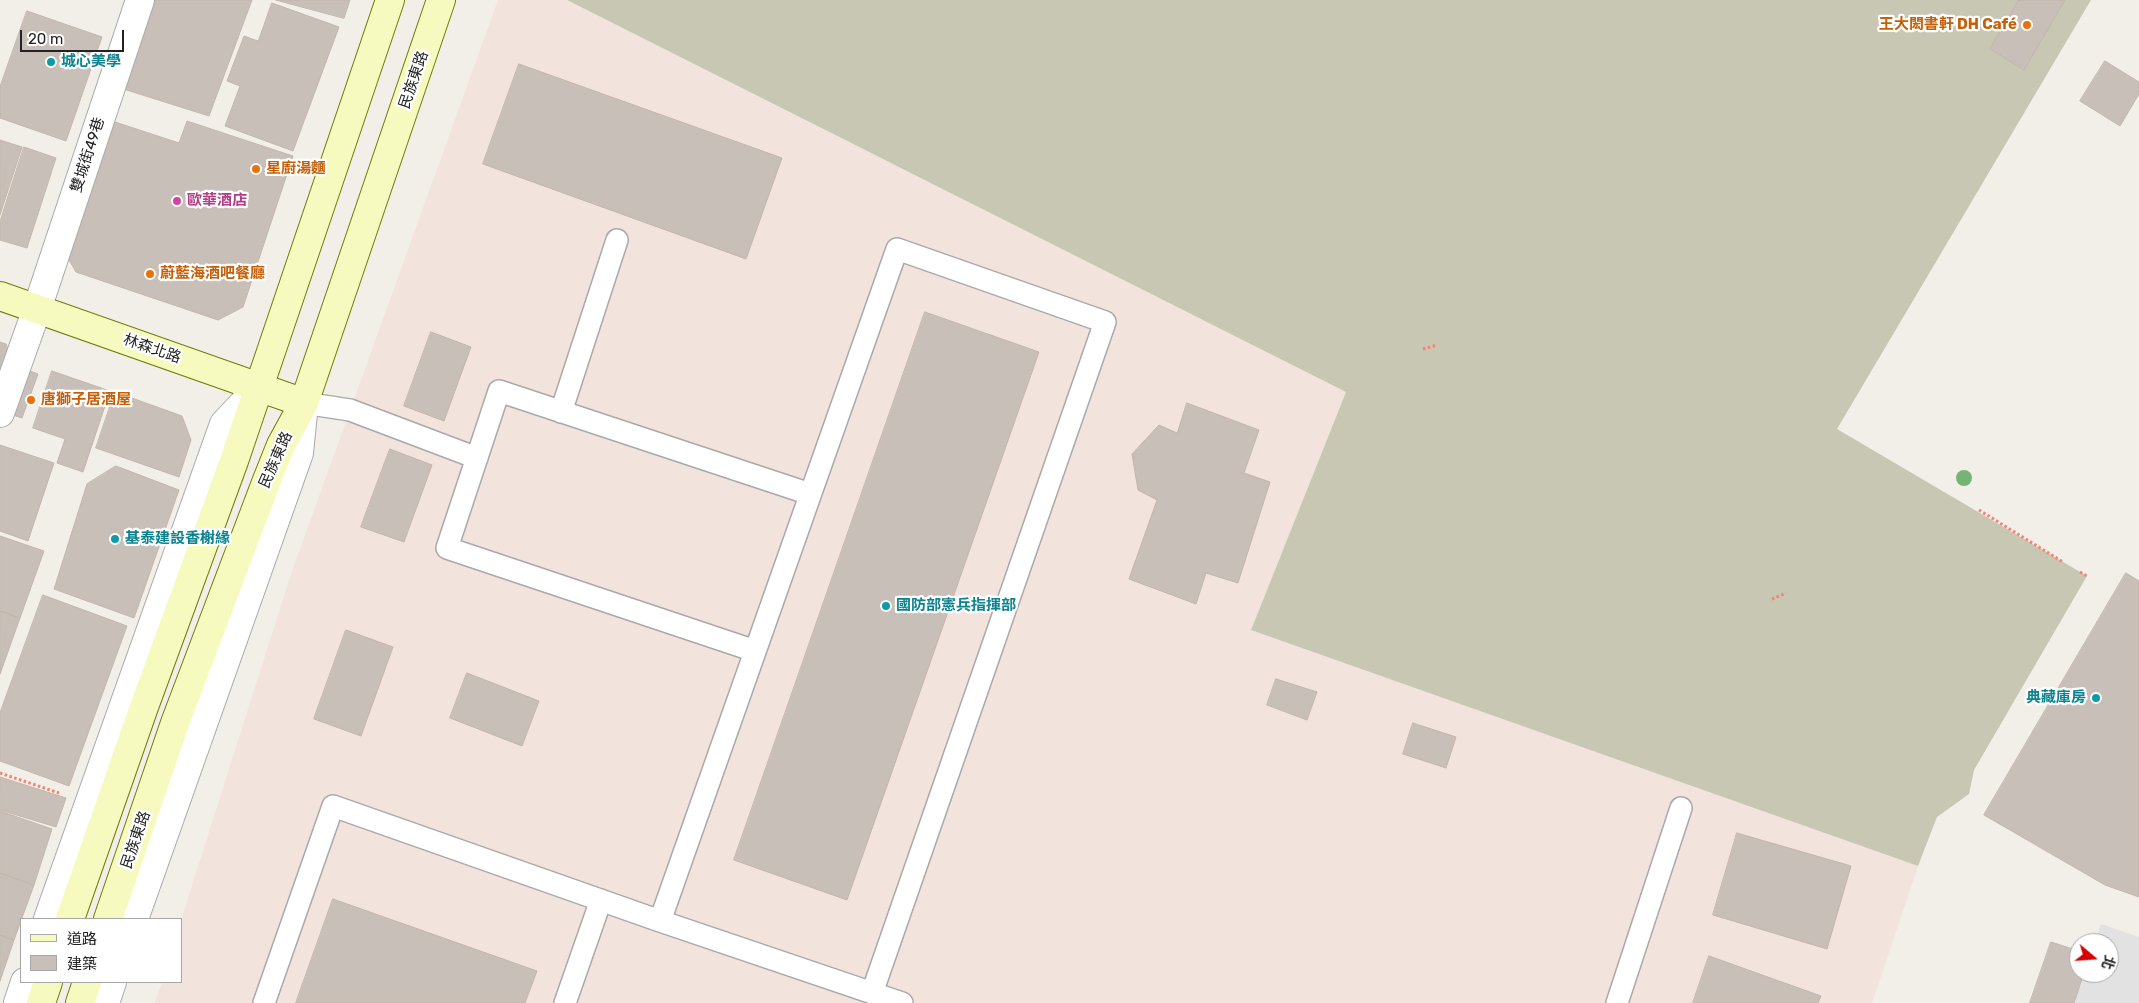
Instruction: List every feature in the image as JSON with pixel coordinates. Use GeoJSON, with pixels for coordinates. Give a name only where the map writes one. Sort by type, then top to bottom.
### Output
{"type":"FeatureCollection","features":[{"type":"Feature","properties":{"kind":"street","name":"雙城街49巷"},"geometry":{"type":"LineString","coordinates":[[0,413],[37,309],[140,0]]}},
{"type":"Feature","properties":{"kind":"street"},"geometry":{"type":"LineString","coordinates":[[70,918],[260,386],[390,0]]}},
{"type":"Feature","properties":{"kind":"street","name":"民族東路"},"geometry":{"type":"LineString","coordinates":[[108,918],[176,724],[267,480],[281,445],[304,402],[441,0]]}},
{"type":"Feature","properties":{"kind":"street","name":"林森北路"},"geometry":{"type":"LineString","coordinates":[[0,296],[304,402]]}},
{"type":"Feature","properties":{"kind":"street"},"geometry":{"type":"LineString","coordinates":[[48,918],[224,424],[260,386]]}},
{"type":"Feature","properties":{"kind":"street"},"geometry":{"type":"LineString","coordinates":[[134,918],[298,453],[304,402]]}},
{"type":"Feature","properties":{"kind":"street"},"geometry":{"type":"LineString","coordinates":[[18,1003],[26,983]]}},
{"type":"Feature","properties":{"kind":"street"},"geometry":{"type":"LineString","coordinates":[[41,1003],[48,983]]}},
{"type":"Feature","properties":{"kind":"street"},"geometry":{"type":"LineString","coordinates":[[80,1003],[87,983]]}},
{"type":"Feature","properties":{"kind":"street"},"geometry":{"type":"LineString","coordinates":[[105,1003],[112,983]]}},
{"type":"Feature","properties":{"kind":"lane"},"geometry":{"type":"LineString","coordinates":[[561,412],[617,240]]}},
{"type":"Feature","properties":{"kind":"lane"},"geometry":{"type":"LineString","coordinates":[[660,921],[897,249],[1105,322],[872,993]]}},
{"type":"Feature","properties":{"kind":"lane"},"geometry":{"type":"LineString","coordinates":[[755,651],[447,548],[499,391],[810,494]]}},
{"type":"Feature","properties":{"kind":"lane"},"geometry":{"type":"LineString","coordinates":[[304,402],[350,410],[476,458]]}},
{"type":"Feature","properties":{"kind":"lane"},"geometry":{"type":"LineString","coordinates":[[264,1003],[333,806],[660,921],[902,1003]]}},
{"type":"Feature","properties":{"kind":"lane"},"geometry":{"type":"LineString","coordinates":[[1617,1003],[1681,808]]}},
{"type":"Feature","properties":{"kind":"lane"},"geometry":{"type":"LineString","coordinates":[[565,1003],[602,900]]}},
{"type":"Feature","properties":{"kind":"path"},"geometry":{"type":"LineString","coordinates":[[1423,349],[1437,345]]}},
{"type":"Feature","properties":{"kind":"path"},"geometry":{"type":"LineString","coordinates":[[1979,510],[2063,562]]}},
{"type":"Feature","properties":{"kind":"path"},"geometry":{"type":"LineString","coordinates":[[2080,572],[2087,576]]}},
{"type":"Feature","properties":{"kind":"path"},"geometry":{"type":"LineString","coordinates":[[1772,599],[1786,594]]}},
{"type":"Feature","properties":{"kind":"path"},"geometry":{"type":"LineString","coordinates":[[0,773],[62,794]]}},
{"type":"Feature","properties":{"kind":"shaded area"},"geometry":{"type":"Polygon","coordinates":[[[498,0],[567,0],[1346,392],[1251,630],[1918,866],[1872,1003],[155,1003],[162,983],[182,983],[182,918],[291,574],[498,0]]]}},
{"type":"Feature","properties":{"kind":"shaded area"},"geometry":{"type":"Polygon","coordinates":[[[567,0],[2091,0],[1837,429],[2087,576],[1974,770],[1969,794],[1937,817],[1918,866],[1251,630],[1346,392],[567,0]]]}},
{"type":"Feature","properties":{"kind":"shaded area"},"geometry":{"type":"Polygon","coordinates":[[[2101,924],[2139,937],[2139,1003],[2074,1003],[2081,983],[2119,983],[2119,933],[2098,933],[2101,924]]]}},
{"type":"Feature","properties":{"kind":"building"},"geometry":{"type":"Polygon","coordinates":[[[148,0],[252,0],[209,116],[117,87],[148,0]]]}},
{"type":"Feature","properties":{"kind":"building"},"geometry":{"type":"Polygon","coordinates":[[[276,0],[350,0],[344,18],[276,0]]]}},
{"type":"Feature","properties":{"kind":"building","name":"王大閎書軒 DH Café"},"geometry":{"type":"Polygon","coordinates":[[[2019,0],[2065,0],[2024,70],[1990,49],[2019,0]]]}},
{"type":"Feature","properties":{"kind":"building"},"geometry":{"type":"Polygon","coordinates":[[[272,3],[339,27],[293,151],[225,126],[240,86],[227,81],[244,36],[258,41],[272,3]]]}},
{"type":"Feature","properties":{"kind":"building","name":"城心美學"},"geometry":{"type":"Polygon","coordinates":[[[27,11],[102,37],[66,141],[0,118],[0,87],[27,11]]]}},
{"type":"Feature","properties":{"kind":"building"},"geometry":{"type":"Polygon","coordinates":[[[2105,61],[2139,82],[2139,94],[2120,126],[2080,101],[2105,61]]]}},
{"type":"Feature","properties":{"kind":"building"},"geometry":{"type":"Polygon","coordinates":[[[519,64],[782,158],[746,259],[483,164],[519,64]]]}},
{"type":"Feature","properties":{"kind":"building","name":"歐華酒店"},"geometry":{"type":"Polygon","coordinates":[[[103,118],[179,143],[187,121],[293,156],[243,307],[218,320],[76,272],[61,246],[103,118]]]}},
{"type":"Feature","properties":{"kind":"building"},"geometry":{"type":"Polygon","coordinates":[[[0,140],[22,147],[0,215],[0,140]]]}},
{"type":"Feature","properties":{"kind":"building"},"geometry":{"type":"Polygon","coordinates":[[[24,147],[56,158],[27,248],[0,240],[0,222],[24,147]]]}},
{"type":"Feature","properties":{"kind":"building","name":"國防部憲兵指揮部"},"geometry":{"type":"Polygon","coordinates":[[[925,312],[1039,352],[847,900],[734,860],[925,312]]]}},
{"type":"Feature","properties":{"kind":"building"},"geometry":{"type":"Polygon","coordinates":[[[431,332],[471,347],[444,421],[404,406],[431,332]]]}},
{"type":"Feature","properties":{"kind":"building"},"geometry":{"type":"Polygon","coordinates":[[[0,342],[6,344],[13,362],[0,402],[0,342]]]}},
{"type":"Feature","properties":{"kind":"building"},"geometry":{"type":"Polygon","coordinates":[[[25,369],[38,374],[22,418],[10,414],[25,369]]]}},
{"type":"Feature","properties":{"kind":"building"},"geometry":{"type":"Polygon","coordinates":[[[52,371],[110,391],[83,472],[57,463],[65,439],[33,428],[52,371]]]}},
{"type":"Feature","properties":{"kind":"building"},"geometry":{"type":"Polygon","coordinates":[[[115,392],[182,416],[191,440],[179,477],[96,448],[115,392]]]}},
{"type":"Feature","properties":{"kind":"building"},"geometry":{"type":"Polygon","coordinates":[[[1187,403],[1259,430],[1244,473],[1270,482],[1238,583],[1206,573],[1196,604],[1129,579],[1157,500],[1138,490],[1132,454],[1159,425],[1177,433],[1187,403]]]}},
{"type":"Feature","properties":{"kind":"building"},"geometry":{"type":"Polygon","coordinates":[[[0,445],[54,463],[28,541],[0,531],[0,445]]]}},
{"type":"Feature","properties":{"kind":"building"},"geometry":{"type":"Polygon","coordinates":[[[390,449],[432,465],[404,542],[361,527],[390,449]]]}},
{"type":"Feature","properties":{"kind":"building","name":"基泰建設香榭緣"},"geometry":{"type":"Polygon","coordinates":[[[116,466],[179,490],[134,618],[54,589],[87,484],[116,466]]]}},
{"type":"Feature","properties":{"kind":"building"},"geometry":{"type":"Polygon","coordinates":[[[0,536],[44,551],[20,618],[0,611],[0,536]]]}},
{"type":"Feature","properties":{"kind":"building","name":"典藏庫房"},"geometry":{"type":"Polygon","coordinates":[[[2126,573],[2139,581],[2139,897],[2105,885],[1984,815],[2126,573]]]}},
{"type":"Feature","properties":{"kind":"building"},"geometry":{"type":"Polygon","coordinates":[[[43,595],[127,626],[69,786],[0,761],[0,713],[43,595]]]}},
{"type":"Feature","properties":{"kind":"building"},"geometry":{"type":"Polygon","coordinates":[[[0,611],[20,618],[0,674],[0,611]]]}},
{"type":"Feature","properties":{"kind":"building"},"geometry":{"type":"Polygon","coordinates":[[[346,630],[393,647],[361,736],[314,719],[346,630]]]}},
{"type":"Feature","properties":{"kind":"building"},"geometry":{"type":"Polygon","coordinates":[[[467,673],[539,701],[522,746],[450,718],[467,673]]]}},
{"type":"Feature","properties":{"kind":"building"},"geometry":{"type":"Polygon","coordinates":[[[1276,679],[1317,692],[1307,720],[1267,705],[1276,679]]]}},
{"type":"Feature","properties":{"kind":"building"},"geometry":{"type":"Polygon","coordinates":[[[1413,723],[1456,737],[1446,768],[1403,754],[1413,723]]]}},
{"type":"Feature","properties":{"kind":"building"},"geometry":{"type":"Polygon","coordinates":[[[0,777],[66,798],[56,827],[0,810],[0,777]]]}},
{"type":"Feature","properties":{"kind":"building"},"geometry":{"type":"Polygon","coordinates":[[[0,811],[52,829],[34,885],[0,873],[0,811]]]}},
{"type":"Feature","properties":{"kind":"building"},"geometry":{"type":"Polygon","coordinates":[[[1737,833],[1851,866],[1827,949],[1713,915],[1737,833]]]}},
{"type":"Feature","properties":{"kind":"building"},"geometry":{"type":"Polygon","coordinates":[[[0,873],[34,885],[22,918],[20,918],[14,940],[0,935],[0,873]]]}},
{"type":"Feature","properties":{"kind":"building"},"geometry":{"type":"Polygon","coordinates":[[[333,899],[537,971],[525,1003],[296,1003],[333,899]]]}},
{"type":"Feature","properties":{"kind":"building"},"geometry":{"type":"Polygon","coordinates":[[[0,935],[14,940],[0,981],[0,935]]]}},
{"type":"Feature","properties":{"kind":"building"},"geometry":{"type":"Polygon","coordinates":[[[2051,942],[2069,948],[2069,983],[2081,983],[2074,1003],[2030,1003],[2051,942]]]}},
{"type":"Feature","properties":{"kind":"building"},"geometry":{"type":"Polygon","coordinates":[[[1709,956],[1821,996],[1818,1003],[1693,1003],[1709,956]]]}},
{"type":"Feature","properties":{"kind":"place","name":"王大閎書軒 DH Café"},"geometry":{"type":"Point","coordinates":[2027,25]}},
{"type":"Feature","properties":{"kind":"place","name":"城心美學"},"geometry":{"type":"Point","coordinates":[51,62]}},
{"type":"Feature","properties":{"kind":"place","name":"星廚湯麵"},"geometry":{"type":"Point","coordinates":[256,169]}},
{"type":"Feature","properties":{"kind":"place","name":"歐華酒店"},"geometry":{"type":"Point","coordinates":[177,201]}},
{"type":"Feature","properties":{"kind":"place","name":"蔚藍海酒吧餐廳"},"geometry":{"type":"Point","coordinates":[150,274]}},
{"type":"Feature","properties":{"kind":"place","name":"唐獅子居酒屋"},"geometry":{"type":"Point","coordinates":[31,400]}},
{"type":"Feature","properties":{"kind":"place","name":"基泰建設香榭緣"},"geometry":{"type":"Point","coordinates":[115,539]}},
{"type":"Feature","properties":{"kind":"place","name":"國防部憲兵指揮部"},"geometry":{"type":"Point","coordinates":[886,606]}},
{"type":"Feature","properties":{"kind":"place","name":"典藏庫房"},"geometry":{"type":"Point","coordinates":[2096,698]}}]}
